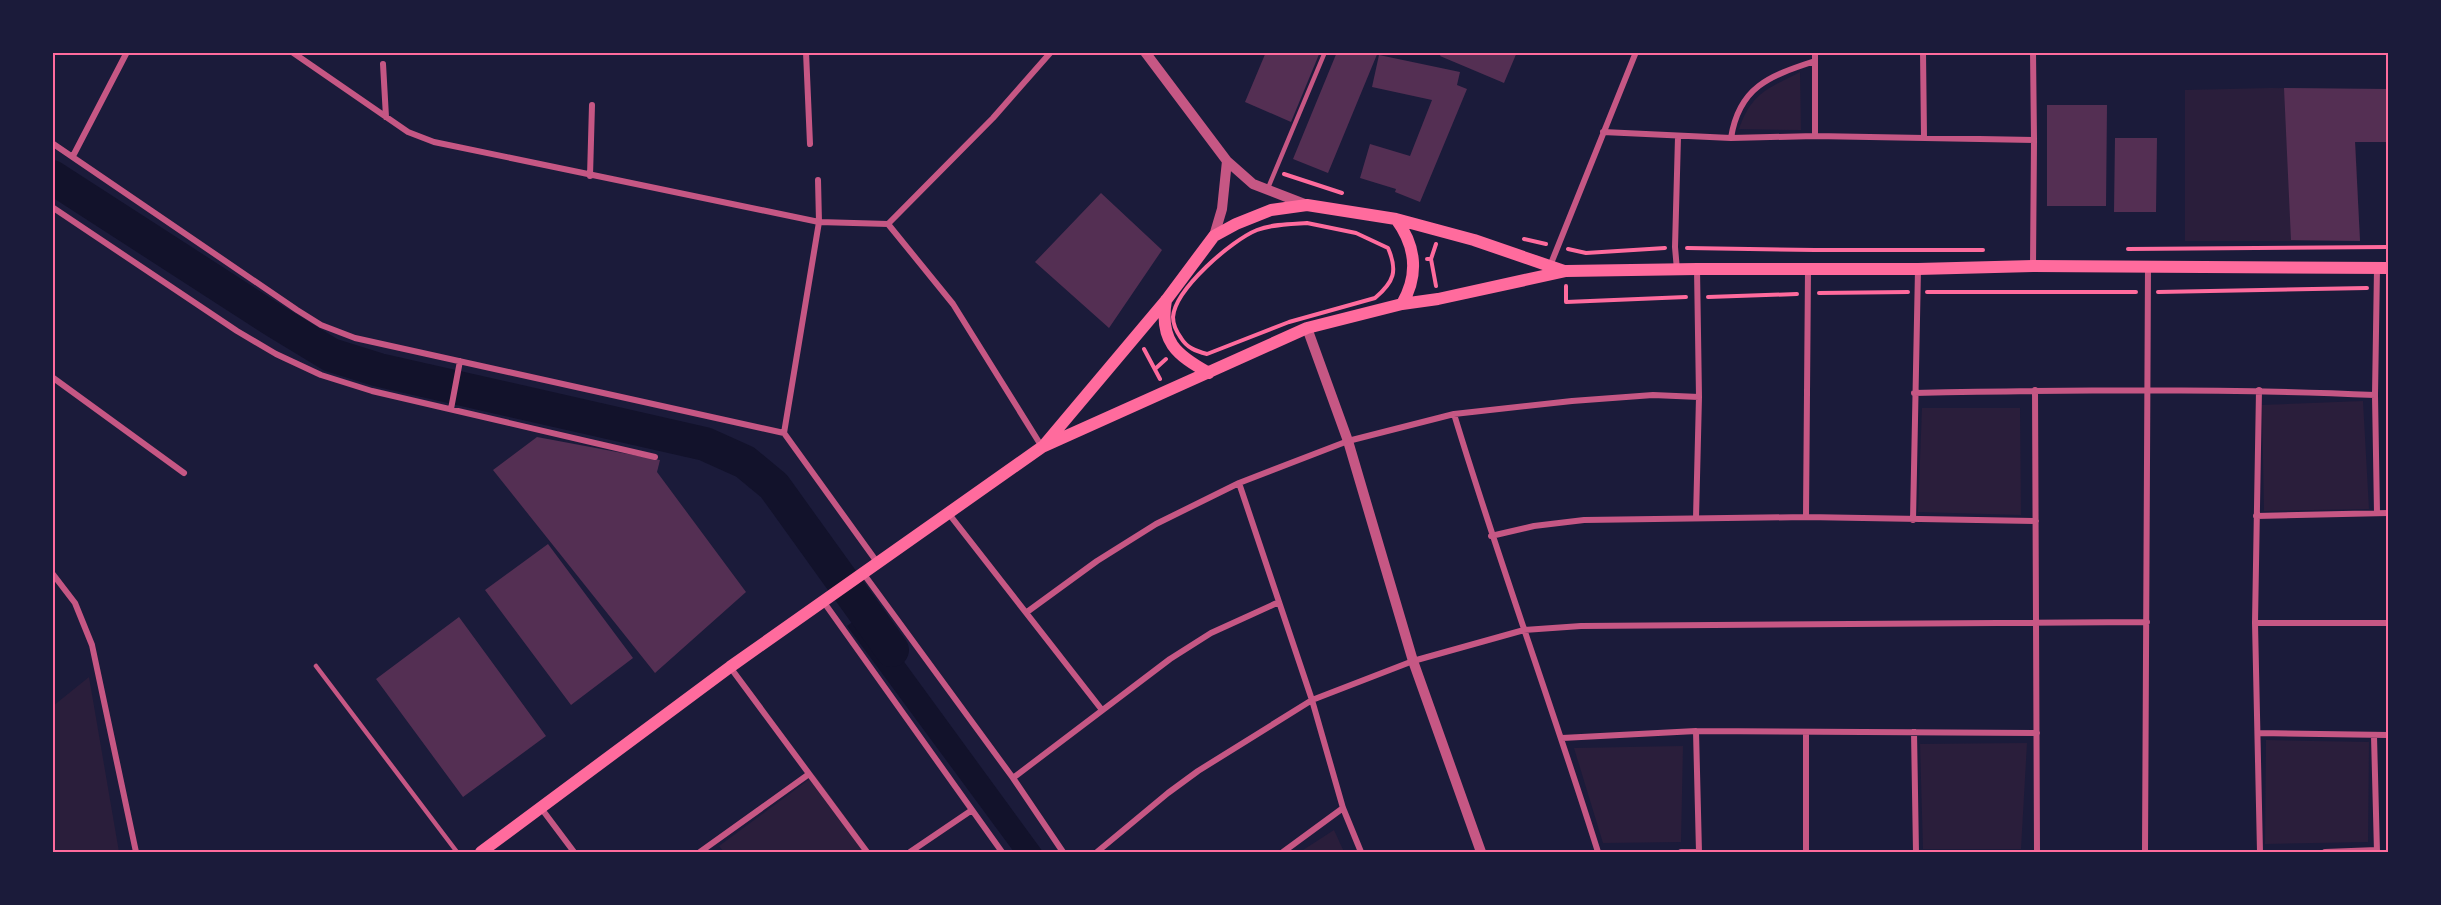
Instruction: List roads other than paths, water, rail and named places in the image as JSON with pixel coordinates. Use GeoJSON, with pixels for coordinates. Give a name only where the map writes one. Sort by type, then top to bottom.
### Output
{"type":"FeatureCollection","features":[{"type":"Feature","properties":{"kind":"main road"},"geometry":{"type":"LineString","coordinates":[[1042,447],[1167,299],[1214,236],[1271,210],[1307,205],[1396,219],[1474,240],[1566,271]]}},
{"type":"Feature","properties":{"kind":"main road"},"geometry":{"type":"LineString","coordinates":[[1396,219],[1408,237],[1415,266],[1412,284],[1402,304]]}},
{"type":"Feature","properties":{"kind":"main road"},"geometry":{"type":"LineString","coordinates":[[482,852],[730,667],[1042,447],[1308,328],[1402,304],[1438,299],[1566,271],[2033,266],[2383,268]]}},
{"type":"Feature","properties":{"kind":"main road"},"geometry":{"type":"LineString","coordinates":[[1167,299],[1163,318],[1167,338],[1176,350],[1194,365],[1209,373]]}},
{"type":"Feature","properties":{"kind":"street"},"geometry":{"type":"LineString","coordinates":[[73,156],[127,52]]}},
{"type":"Feature","properties":{"kind":"street"},"geometry":{"type":"LineString","coordinates":[[292,52],[408,132],[434,142],[819,222],[888,224],[993,118],[1051,52]]}},
{"type":"Feature","properties":{"kind":"street"},"geometry":{"type":"LineString","coordinates":[[806,52],[810,144]]}},
{"type":"Feature","properties":{"kind":"street"},"geometry":{"type":"LineString","coordinates":[[1145,52],[1227,161],[1253,184],[1307,205]]}},
{"type":"Feature","properties":{"kind":"street"},"geometry":{"type":"LineString","coordinates":[[1550,266],[1636,52]]}},
{"type":"Feature","properties":{"kind":"street"},"geometry":{"type":"LineString","coordinates":[[1815,52],[1815,136]]}},
{"type":"Feature","properties":{"kind":"street"},"geometry":{"type":"LineString","coordinates":[[1923,52],[1924,137]]}},
{"type":"Feature","properties":{"kind":"street"},"geometry":{"type":"LineString","coordinates":[[2032,52],[2033,266]]}},
{"type":"Feature","properties":{"kind":"street"},"geometry":{"type":"LineString","coordinates":[[1731,138],[1734,117],[1742,101],[1778,73],[1815,61]]}},
{"type":"Feature","properties":{"kind":"street"},"geometry":{"type":"LineString","coordinates":[[383,64],[387,117]]}},
{"type":"Feature","properties":{"kind":"street"},"geometry":{"type":"LineString","coordinates":[[590,176],[592,105]]}},
{"type":"Feature","properties":{"kind":"street"},"geometry":{"type":"LineString","coordinates":[[1603,132],[1731,138],[1815,136],[2034,140]]}},
{"type":"Feature","properties":{"kind":"street"},"geometry":{"type":"LineString","coordinates":[[1677,270],[1675,247],[1678,137]]}},
{"type":"Feature","properties":{"kind":"street"},"geometry":{"type":"LineString","coordinates":[[52,143],[321,325],[355,338],[784,433],[877,562]]}},
{"type":"Feature","properties":{"kind":"street"},"geometry":{"type":"LineString","coordinates":[[1214,236],[1222,209],[1227,161]]}},
{"type":"Feature","properties":{"kind":"street"},"geometry":{"type":"LineString","coordinates":[[784,433],[819,222],[818,180]]}},
{"type":"Feature","properties":{"kind":"street"},"geometry":{"type":"LineString","coordinates":[[52,207],[237,332],[276,354],[321,375],[372,391],[655,457]]}},
{"type":"Feature","properties":{"kind":"street"},"geometry":{"type":"LineString","coordinates":[[888,224],[953,304],[1042,447]]}},
{"type":"Feature","properties":{"kind":"street"},"geometry":{"type":"LineString","coordinates":[[2145,852],[2148,266]]}},
{"type":"Feature","properties":{"kind":"street"},"geometry":{"type":"LineString","coordinates":[[2377,513],[2376,287],[2383,268]]}},
{"type":"Feature","properties":{"kind":"street"},"geometry":{"type":"LineString","coordinates":[[1696,518],[1699,397],[1697,269]]}},
{"type":"Feature","properties":{"kind":"street"},"geometry":{"type":"LineString","coordinates":[[1913,520],[1918,269]]}},
{"type":"Feature","properties":{"kind":"street"},"geometry":{"type":"LineString","coordinates":[[1806,517],[1808,270]]}},
{"type":"Feature","properties":{"kind":"street"},"geometry":{"type":"LineString","coordinates":[[1308,328],[1348,441],[1413,661],[1481,852]]}},
{"type":"Feature","properties":{"kind":"street"},"geometry":{"type":"LineString","coordinates":[[451,409],[460,362]]}},
{"type":"Feature","properties":{"kind":"street"},"geometry":{"type":"LineString","coordinates":[[52,377],[184,473]]}},
{"type":"Feature","properties":{"kind":"street"},"geometry":{"type":"LineString","coordinates":[[1914,393],[2035,390],[2259,390],[2375,395]]}},
{"type":"Feature","properties":{"kind":"street"},"geometry":{"type":"LineString","coordinates":[[2035,390],[2038,624],[2037,852]]}},
{"type":"Feature","properties":{"kind":"street"},"geometry":{"type":"LineString","coordinates":[[2259,390],[2255,623],[2260,852]]}},
{"type":"Feature","properties":{"kind":"street"},"geometry":{"type":"LineString","coordinates":[[1027,612],[1097,561],[1156,524],[1239,483],[1348,441],[1454,414],[1653,395],[1699,397]]}},
{"type":"Feature","properties":{"kind":"street"},"geometry":{"type":"LineString","coordinates":[[1454,414],[1491,536],[1562,738],[1598,852]]}},
{"type":"Feature","properties":{"kind":"street"},"geometry":{"type":"LineString","coordinates":[[1239,483],[1312,700],[1343,808],[1361,852]]}},
{"type":"Feature","properties":{"kind":"street"},"geometry":{"type":"LineString","coordinates":[[2256,516],[2388,513]]}},
{"type":"Feature","properties":{"kind":"street"},"geometry":{"type":"LineString","coordinates":[[949,514],[1102,710]]}},
{"type":"Feature","properties":{"kind":"street"},"geometry":{"type":"LineString","coordinates":[[1491,536],[1534,526],[1584,520],[1806,517],[2036,521]]}},
{"type":"Feature","properties":{"kind":"street"},"geometry":{"type":"LineString","coordinates":[[52,573],[75,603],[92,645],[136,852]]}},
{"type":"Feature","properties":{"kind":"street"},"geometry":{"type":"LineString","coordinates":[[858,576],[1013,778],[1063,852]]}},
{"type":"Feature","properties":{"kind":"street"},"geometry":{"type":"LineString","coordinates":[[826,598],[1002,852]]}},
{"type":"Feature","properties":{"kind":"street"},"geometry":{"type":"LineString","coordinates":[[1013,778],[1170,658],[1211,633],[1279,602]]}},
{"type":"Feature","properties":{"kind":"street"},"geometry":{"type":"LineString","coordinates":[[1097,852],[1198,771],[1312,700],[1413,661],[1524,630],[1593,626],[2147,622]]}},
{"type":"Feature","properties":{"kind":"street"},"geometry":{"type":"LineString","coordinates":[[2255,623],[2388,623]]}},
{"type":"Feature","properties":{"kind":"street"},"geometry":{"type":"LineString","coordinates":[[730,667],[867,852]]}},
{"type":"Feature","properties":{"kind":"street"},"geometry":{"type":"LineString","coordinates":[[1562,738],[1696,731],[2037,733]]}},
{"type":"Feature","properties":{"kind":"street"},"geometry":{"type":"LineString","coordinates":[[1680,852],[1699,852],[1696,731]]}},
{"type":"Feature","properties":{"kind":"street"},"geometry":{"type":"LineString","coordinates":[[1806,732],[1806,852]]}},
{"type":"Feature","properties":{"kind":"street"},"geometry":{"type":"LineString","coordinates":[[1914,732],[1916,852]]}},
{"type":"Feature","properties":{"kind":"street"},"geometry":{"type":"LineString","coordinates":[[2259,733],[2388,735]]}},
{"type":"Feature","properties":{"kind":"street"},"geometry":{"type":"LineString","coordinates":[[2325,852],[2377,851],[2374,736]]}},
{"type":"Feature","properties":{"kind":"street"},"geometry":{"type":"LineString","coordinates":[[700,852],[808,774]]}},
{"type":"Feature","properties":{"kind":"street"},"geometry":{"type":"LineString","coordinates":[[541,807],[574,852]]}},
{"type":"Feature","properties":{"kind":"street"},"geometry":{"type":"LineString","coordinates":[[1283,852],[1343,808]]}},
{"type":"Feature","properties":{"kind":"street"},"geometry":{"type":"LineString","coordinates":[[910,852],[972,810]]}},
{"type":"Feature","properties":{"kind":"street"},"geometry":{"type":"LineString","coordinates":[[710,845],[715,852]]}},
{"type":"Feature","properties":{"kind":"lane"},"geometry":{"type":"LineString","coordinates":[[1267,191],[1325,52]]}},
{"type":"Feature","properties":{"kind":"lane"},"geometry":{"type":"LineString","coordinates":[[316,666],[457,852]]}},
{"type":"Feature","properties":{"kind":"waterway"},"geometry":{"type":"LineString","coordinates":[[52,177],[331,355],[379,370],[705,444],[745,462],[774,486],[892,650]]}}]}
